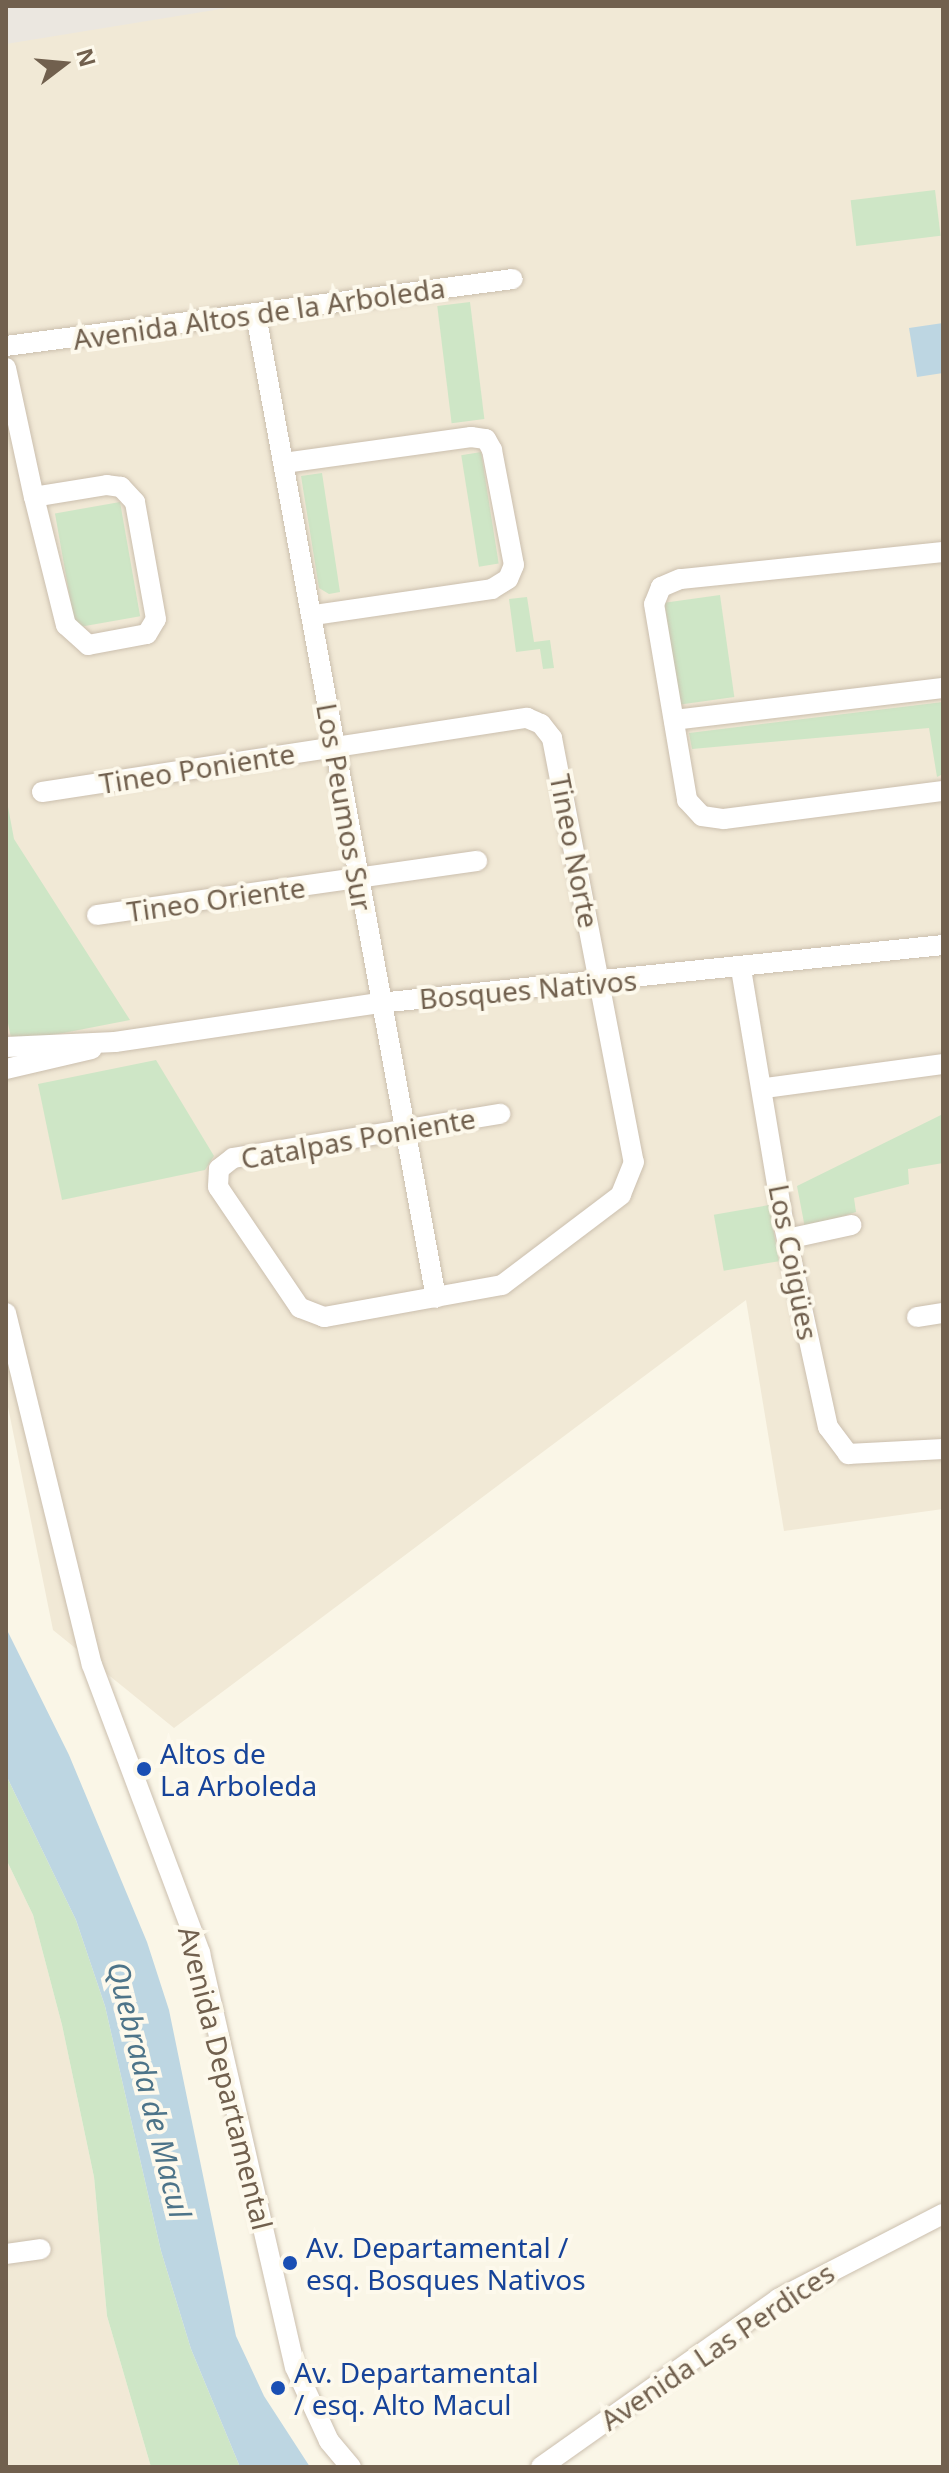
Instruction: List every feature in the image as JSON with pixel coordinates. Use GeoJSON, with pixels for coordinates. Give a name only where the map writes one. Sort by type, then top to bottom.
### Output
{"type":"FeatureCollection","features":[{"type":"Feature","properties":{"kind":"street","name":"Avenida Altos de la Arboleda"},"geometry":{"type":"LineString","coordinates":[[6,346],[513,279]]}},
{"type":"Feature","properties":{"kind":"street","name":"Los Peumos Sur"},"geometry":{"type":"LineString","coordinates":[[256,315],[313,615],[402,1130],[436,1298]]}},
{"type":"Feature","properties":{"kind":"street"},"geometry":{"type":"LineString","coordinates":[[6,368],[34,497],[66,625],[88,645],[140,639],[153,628],[135,502],[121,487],[107,485],[34,497]]}},
{"type":"Feature","properties":{"kind":"street"},"geometry":{"type":"LineString","coordinates":[[284,463],[486,439],[514,565],[508,579],[492,589],[313,615]]}},
{"type":"Feature","properties":{"kind":"street"},"geometry":{"type":"LineString","coordinates":[[943,552],[680,579],[661,587],[654,604],[687,800],[702,816],[724,819],[943,791]]}},
{"type":"Feature","properties":{"kind":"street"},"geometry":{"type":"LineString","coordinates":[[674,720],[943,688]]}},
{"type":"Feature","properties":{"kind":"street","name":"Tineo Poniente"},"geometry":{"type":"LineString","coordinates":[[42,792],[527,718],[541,724]]}},
{"type":"Feature","properties":{"kind":"street","name":"Tineo Norte"},"geometry":{"type":"LineString","coordinates":[[436,1298],[502,1285],[621,1195],[633,1175],[602,982],[552,738],[541,724]]}},
{"type":"Feature","properties":{"kind":"street","name":"Tineo Oriente"},"geometry":{"type":"LineString","coordinates":[[97,915],[477,861]]}},
{"type":"Feature","properties":{"kind":"street","name":"Bosques Nativos"},"geometry":{"type":"LineString","coordinates":[[6,1069],[115,1042],[379,1003],[741,969],[943,945]]}},
{"type":"Feature","properties":{"kind":"street","name":"Los Coigües"},"geometry":{"type":"LineString","coordinates":[[741,969],[765,1088],[787,1239],[836,1444],[865,1455],[943,1449]]}},
{"type":"Feature","properties":{"kind":"street","name":"Bosques Nativos"},"geometry":{"type":"LineString","coordinates":[[6,1047],[115,1042]]}},
{"type":"Feature","properties":{"kind":"street"},"geometry":{"type":"LineString","coordinates":[[765,1088],[943,1064]]}},
{"type":"Feature","properties":{"kind":"street","name":"Catalpas Poniente"},"geometry":{"type":"LineString","coordinates":[[436,1298],[324,1317],[300,1308],[227,1209],[219,1169],[244,1155],[500,1114]]}},
{"type":"Feature","properties":{"kind":"street"},"geometry":{"type":"LineString","coordinates":[[787,1239],[851,1225]]}},
{"type":"Feature","properties":{"kind":"street","name":"Avenida Departamental"},"geometry":{"type":"LineString","coordinates":[[6,1313],[92,1665],[200,1953],[295,2367],[329,2441],[351,2467]]}},
{"type":"Feature","properties":{"kind":"street"},"geometry":{"type":"LineString","coordinates":[[917,1317],[943,1313]]}},
{"type":"Feature","properties":{"kind":"street","name":"Avenida Las Perdices"},"geometry":{"type":"LineString","coordinates":[[541,2467],[778,2299],[943,2214]]}},
{"type":"Feature","properties":{"kind":"street"},"geometry":{"type":"LineString","coordinates":[[6,2254],[41,2249]]}},
{"type":"Feature","properties":{"kind":"shaded area"},"geometry":{"type":"Polygon","coordinates":[[[6,6],[943,6],[943,1509],[784,1531],[746,1300],[174,1728],[53,1630],[6,1397],[6,6]]]}},
{"type":"Feature","properties":{"kind":"shaded area"},"geometry":{"type":"Polygon","coordinates":[[[6,6],[239,6],[6,44],[6,6]]]}},
{"type":"Feature","properties":{"kind":"shaded area"},"geometry":{"type":"Polygon","coordinates":[[[6,1859],[33,1915],[62,2025],[94,2177],[107,2316],[151,2467],[6,2467],[6,1859]]]}},
{"type":"Feature","properties":{"kind":"green space"},"geometry":{"type":"Polygon","coordinates":[[[935,190],[941,236],[856,246],[851,200],[935,190]]]}},
{"type":"Feature","properties":{"kind":"green space"},"geometry":{"type":"Polygon","coordinates":[[[470,302],[484,419],[452,423],[437,306],[470,302]]]}},
{"type":"Feature","properties":{"kind":"green space"},"geometry":{"type":"Polygon","coordinates":[[[481,452],[499,564],[479,567],[461,455],[481,452]]]}},
{"type":"Feature","properties":{"kind":"green space"},"geometry":{"type":"Polygon","coordinates":[[[322,473],[340,592],[329,594],[319,588],[301,476],[322,473]]]}},
{"type":"Feature","properties":{"kind":"green space"},"geometry":{"type":"Polygon","coordinates":[[[120,502],[140,616],[75,628],[55,513],[120,502]]]}},
{"type":"Feature","properties":{"kind":"green space"},"geometry":{"type":"Polygon","coordinates":[[[720,595],[734,697],[679,705],[665,603],[720,595]]]}},
{"type":"Feature","properties":{"kind":"green space"},"geometry":{"type":"Polygon","coordinates":[[[527,597],[534,642],[550,640],[554,668],[543,669],[540,649],[516,652],[509,599],[527,597]]]}},
{"type":"Feature","properties":{"kind":"green space"},"geometry":{"type":"Polygon","coordinates":[[[943,702],[943,774],[937,777],[929,728],[692,749],[689,733],[943,702]]]}},
{"type":"Feature","properties":{"kind":"green space"},"geometry":{"type":"Polygon","coordinates":[[[6,796],[14,839],[130,1020],[12,1043],[6,1013],[6,796]]]}},
{"type":"Feature","properties":{"kind":"green space"},"geometry":{"type":"Polygon","coordinates":[[[156,1060],[214,1156],[205,1170],[62,1200],[38,1084],[156,1060]]]}},
{"type":"Feature","properties":{"kind":"green space"},"geometry":{"type":"Polygon","coordinates":[[[943,1114],[943,1163],[908,1169],[909,1184],[854,1198],[856,1212],[805,1228],[797,1186],[943,1114]]]}},
{"type":"Feature","properties":{"kind":"green space"},"geometry":{"type":"Polygon","coordinates":[[[769,1205],[779,1261],[724,1271],[714,1215],[769,1205]]]}},
{"type":"Feature","properties":{"kind":"green space"},"geometry":{"type":"Polygon","coordinates":[[[6,1775],[76,1920],[105,2006],[161,2251],[191,2349],[240,2467],[151,2467],[107,2316],[94,2177],[62,2025],[33,1915],[6,1859],[6,1775]]]}},
{"type":"Feature","properties":{"kind":"water"},"geometry":{"type":"Polygon","coordinates":[[[943,323],[943,373],[917,377],[909,328],[943,323]]]}},
{"type":"Feature","properties":{"kind":"water","name":"Quebrada de Macul"},"geometry":{"type":"Polygon","coordinates":[[[6,1628],[69,1755],[147,1942],[169,2010],[236,2336],[264,2396],[310,2467],[240,2467],[191,2349],[161,2251],[105,2006],[76,1920],[6,1775],[6,1628]]]}},
{"type":"Feature","properties":{"kind":"place","name":"Altos de La Arboleda"},"geometry":{"type":"Point","coordinates":[144,1769]}},
{"type":"Feature","properties":{"kind":"place","name":"Av. Departamental / esq. Bosques Nativos"},"geometry":{"type":"Point","coordinates":[290,2263]}},
{"type":"Feature","properties":{"kind":"place","name":"Av. Departamental / esq. Alto Macul"},"geometry":{"type":"Point","coordinates":[278,2388]}}]}
